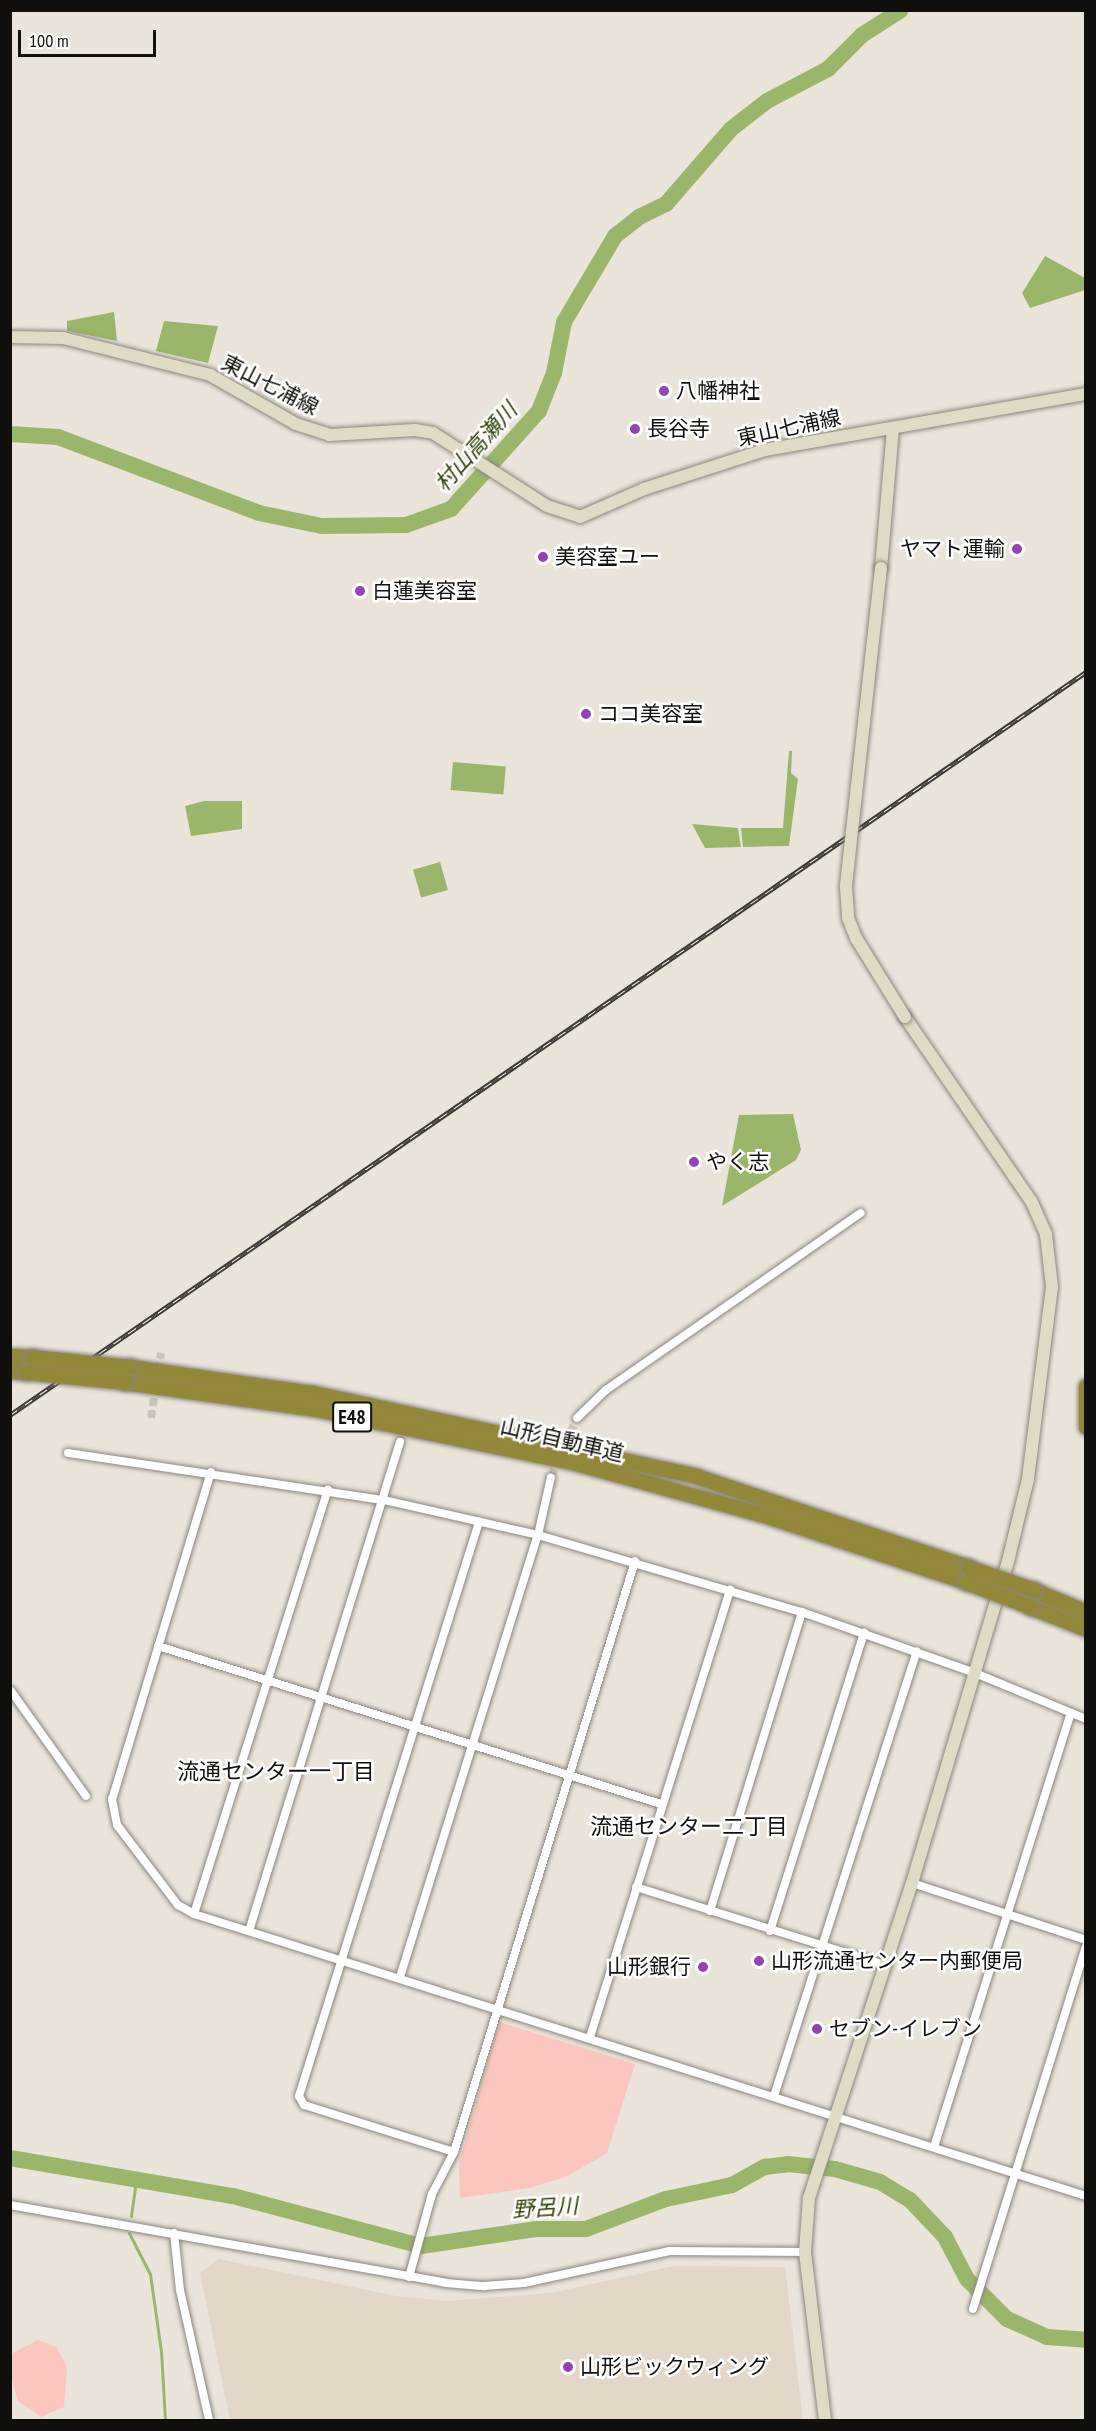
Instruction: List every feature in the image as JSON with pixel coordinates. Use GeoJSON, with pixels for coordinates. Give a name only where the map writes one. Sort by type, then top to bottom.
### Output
{"type":"FeatureCollection","features":[{"type":"Feature","properties":{"kind":"highway","name":"山形自動車道"},"geometry":{"type":"LineString","coordinates":[[10,1356],[32,1357],[127,1375]]}},
{"type":"Feature","properties":{"kind":"highway","name":"山形自動車道"},"geometry":{"type":"LineString","coordinates":[[18,1372],[127,1375],[313,1393],[696,1476],[967,1575],[1031,1607],[1086,1629]]}},
{"type":"Feature","properties":{"kind":"highway"},"geometry":{"type":"LineString","coordinates":[[1086,1386],[1086,1427]]}},
{"type":"Feature","properties":{"kind":"highway","name":"山形自動車道"},"geometry":{"type":"LineString","coordinates":[[967,1575],[1034,1590],[1086,1610]]}},
{"type":"Feature","properties":{"kind":"street","name":"東山七浦線"},"geometry":{"type":"LineString","coordinates":[[10,337],[63,338],[210,375],[296,424],[329,435],[415,430],[433,433],[467,452],[561,513],[580,517],[644,489],[765,450],[1086,394]]}},
{"type":"Feature","properties":{"kind":"street"},"geometry":{"type":"LineString","coordinates":[[825,2421],[805,2252],[809,2198],[912,1883],[975,1673],[1029,1479],[1047,1334],[1051,1262],[1046,1234],[1031,1201],[905,1017],[856,938],[848,918],[846,887],[894,429]]}},
{"type":"Feature","properties":{"kind":"street"},"geometry":{"type":"LineString","coordinates":[[577,1418],[606,1390],[861,1213]]}},
{"type":"Feature","properties":{"kind":"street"},"geometry":{"type":"LineString","coordinates":[[249,1931],[384,1500],[400,1442]]}},
{"type":"Feature","properties":{"kind":"street"},"geometry":{"type":"LineString","coordinates":[[68,1453],[328,1490],[384,1500],[538,1535],[730,1589],[864,1632],[975,1673],[1086,1719]]}},
{"type":"Feature","properties":{"kind":"street"},"geometry":{"type":"LineString","coordinates":[[211,1472],[112,1789],[112,1808],[117,1826],[164,1891],[194,1914],[835,2114],[1016,2173],[1085,2192]]}},
{"type":"Feature","properties":{"kind":"street"},"geometry":{"type":"LineString","coordinates":[[400,1977],[538,1535],[551,1477]]}},
{"type":"Feature","properties":{"kind":"street"},"geometry":{"type":"LineString","coordinates":[[194,1914],[328,1490]]}},
{"type":"Feature","properties":{"kind":"street"},"geometry":{"type":"LineString","coordinates":[[454,2152],[304,2106],[299,2096],[479,1521]]}},
{"type":"Feature","properties":{"kind":"street"},"geometry":{"type":"LineString","coordinates":[[409,2277],[432,2194],[454,2152],[495,2007],[570,1775],[635,1561]]}},
{"type":"Feature","properties":{"kind":"street"},"geometry":{"type":"LineString","coordinates":[[590,2037],[730,1589]]}},
{"type":"Feature","properties":{"kind":"street"},"geometry":{"type":"LineString","coordinates":[[710,1911],[802,1612]]}},
{"type":"Feature","properties":{"kind":"street"},"geometry":{"type":"LineString","coordinates":[[770,1931],[864,1632]]}},
{"type":"Feature","properties":{"kind":"street"},"geometry":{"type":"LineString","coordinates":[[158,1646],[661,1804]]}},
{"type":"Feature","properties":{"kind":"street"},"geometry":{"type":"LineString","coordinates":[[774,2096],[820,1946],[917,1651]]}},
{"type":"Feature","properties":{"kind":"street"},"geometry":{"type":"LineString","coordinates":[[10,1691],[86,1796]]}},
{"type":"Feature","properties":{"kind":"street"},"geometry":{"type":"LineString","coordinates":[[934,2146],[1071,1713]]}},
{"type":"Feature","properties":{"kind":"street"},"geometry":{"type":"LineString","coordinates":[[912,1883],[1086,1940]]}},
{"type":"Feature","properties":{"kind":"street"},"geometry":{"type":"LineString","coordinates":[[636,1887],[770,1931],[885,1965]]}},
{"type":"Feature","properties":{"kind":"street"},"geometry":{"type":"LineString","coordinates":[[973,2305],[1086,1946]]}},
{"type":"Feature","properties":{"kind":"street"},"geometry":{"type":"LineString","coordinates":[[10,2205],[409,2277],[484,2286],[524,2283],[669,2252],[805,2252]]}},
{"type":"Feature","properties":{"kind":"street"},"geometry":{"type":"LineString","coordinates":[[174,2233],[180,2290],[209,2421]]}},
{"type":"Feature","properties":{"kind":"shaded area"},"geometry":{"type":"Polygon","coordinates":[[[1045,256],[1085,278],[1085,290],[1030,308],[1022,293],[1045,256]]]}},
{"type":"Feature","properties":{"kind":"shaded area"},"geometry":{"type":"Polygon","coordinates":[[[114,312],[117,341],[67,331],[67,321],[114,312]]]}},
{"type":"Feature","properties":{"kind":"shaded area"},"geometry":{"type":"Polygon","coordinates":[[[164,321],[218,326],[208,363],[156,351],[164,321]]]}},
{"type":"Feature","properties":{"kind":"shaded area"},"geometry":{"type":"Polygon","coordinates":[[[789,751],[792,751],[791,773],[798,779],[789,846],[743,847],[741,828],[783,828],[789,751]]]}},
{"type":"Feature","properties":{"kind":"shaded area"},"geometry":{"type":"Polygon","coordinates":[[[453,762],[506,767],[503,795],[451,790],[453,762]]]}},
{"type":"Feature","properties":{"kind":"shaded area"},"geometry":{"type":"Polygon","coordinates":[[[204,801],[242,801],[242,829],[191,836],[185,806],[204,801]]]}},
{"type":"Feature","properties":{"kind":"shaded area"},"geometry":{"type":"Polygon","coordinates":[[[692,824],[738,828],[741,847],[705,848],[692,824]]]}},
{"type":"Feature","properties":{"kind":"shaded area"},"geometry":{"type":"Polygon","coordinates":[[[440,862],[448,890],[421,898],[413,870],[440,862]]]}},
{"type":"Feature","properties":{"kind":"shaded area"},"geometry":{"type":"Polygon","coordinates":[[[793,1114],[801,1150],[796,1160],[722,1206],[739,1115],[793,1114]]]}},
{"type":"Feature","properties":{"kind":"shaded area"},"geometry":{"type":"Polygon","coordinates":[[[499,2022],[635,2064],[607,2153],[568,2176],[530,2188],[460,2198],[459,2164],[499,2022]]]}},
{"type":"Feature","properties":{"kind":"shaded area"},"geometry":{"type":"Polygon","coordinates":[[[219,2259],[396,2296],[447,2301],[551,2293],[674,2266],[785,2267],[803,2420],[230,2420],[200,2273],[219,2259]]]}},
{"type":"Feature","properties":{"kind":"shaded area"},"geometry":{"type":"Polygon","coordinates":[[[38,2340],[56,2347],[67,2367],[64,2407],[41,2417],[18,2401],[10,2373],[11,2354],[38,2340]]]}},
{"type":"Feature","properties":{"kind":"waterway","name":"村山高瀬川"},"geometry":{"type":"LineString","coordinates":[[10,434],[58,437],[259,513],[322,526],[406,525],[451,509],[539,411],[554,373],[564,322],[615,236],[639,217],[666,204],[731,129],[767,101],[828,69],[862,35],[901,10]]}},
{"type":"Feature","properties":{"kind":"waterway","name":"野呂川"},"geometry":{"type":"LineString","coordinates":[[10,2158],[233,2196],[421,2246],[536,2229],[586,2229],[666,2199],[732,2185],[765,2167],[788,2164],[835,2169],[880,2182],[910,2200],[945,2237],[967,2279],[1007,2319],[1047,2337],[1086,2340]]}},
{"type":"Feature","properties":{"kind":"waterway"},"geometry":{"type":"LineString","coordinates":[[131,2216],[136,2179]]}},
{"type":"Feature","properties":{"kind":"waterway"},"geometry":{"type":"LineString","coordinates":[[129,2233],[150,2274],[161,2351],[165,2420]]}},
{"type":"Feature","properties":{"kind":"tunnel"},"geometry":{"type":"LineString","coordinates":[[151,1418],[161,1353]]}},
{"type":"Feature","properties":{"kind":"tunnel"},"geometry":{"type":"LineString","coordinates":[[551,1477],[577,1418]]}},
{"type":"Feature","properties":{"kind":"railway"},"geometry":{"type":"LineString","coordinates":[[10,1415],[1086,672]]}},
{"type":"Feature","properties":{"kind":"place","name":"八幡神社"},"geometry":{"type":"Point","coordinates":[664,391]}},
{"type":"Feature","properties":{"kind":"place","name":"長谷寺"},"geometry":{"type":"Point","coordinates":[635,429]}},
{"type":"Feature","properties":{"kind":"place","name":"ヤマト運輸"},"geometry":{"type":"Point","coordinates":[1017,549]}},
{"type":"Feature","properties":{"kind":"place","name":"美容室ユー"},"geometry":{"type":"Point","coordinates":[543,557]}},
{"type":"Feature","properties":{"kind":"place","name":"白蓮美容室"},"geometry":{"type":"Point","coordinates":[360,591]}},
{"type":"Feature","properties":{"kind":"place","name":"ココ美容室"},"geometry":{"type":"Point","coordinates":[586,714]}},
{"type":"Feature","properties":{"kind":"place","name":"やく志"},"geometry":{"type":"Point","coordinates":[694,1162]}},
{"type":"Feature","properties":{"kind":"place","name":"山形流通センター内郵便局"},"geometry":{"type":"Point","coordinates":[759,1961]}},
{"type":"Feature","properties":{"kind":"place","name":"山形銀行"},"geometry":{"type":"Point","coordinates":[703,1967]}},
{"type":"Feature","properties":{"kind":"place","name":"セブン-イレブン"},"geometry":{"type":"Point","coordinates":[817,2029]}},
{"type":"Feature","properties":{"kind":"place","name":"山形ビックウィング"},"geometry":{"type":"Point","coordinates":[568,2367]}},
{"type":"Feature","properties":{"kind":"district","name":"流通センター一丁目"},"geometry":{"type":"Point","coordinates":[276,1772]}},
{"type":"Feature","properties":{"kind":"district","name":"流通センター二丁目"},"geometry":{"type":"Point","coordinates":[689,1827]}}]}
